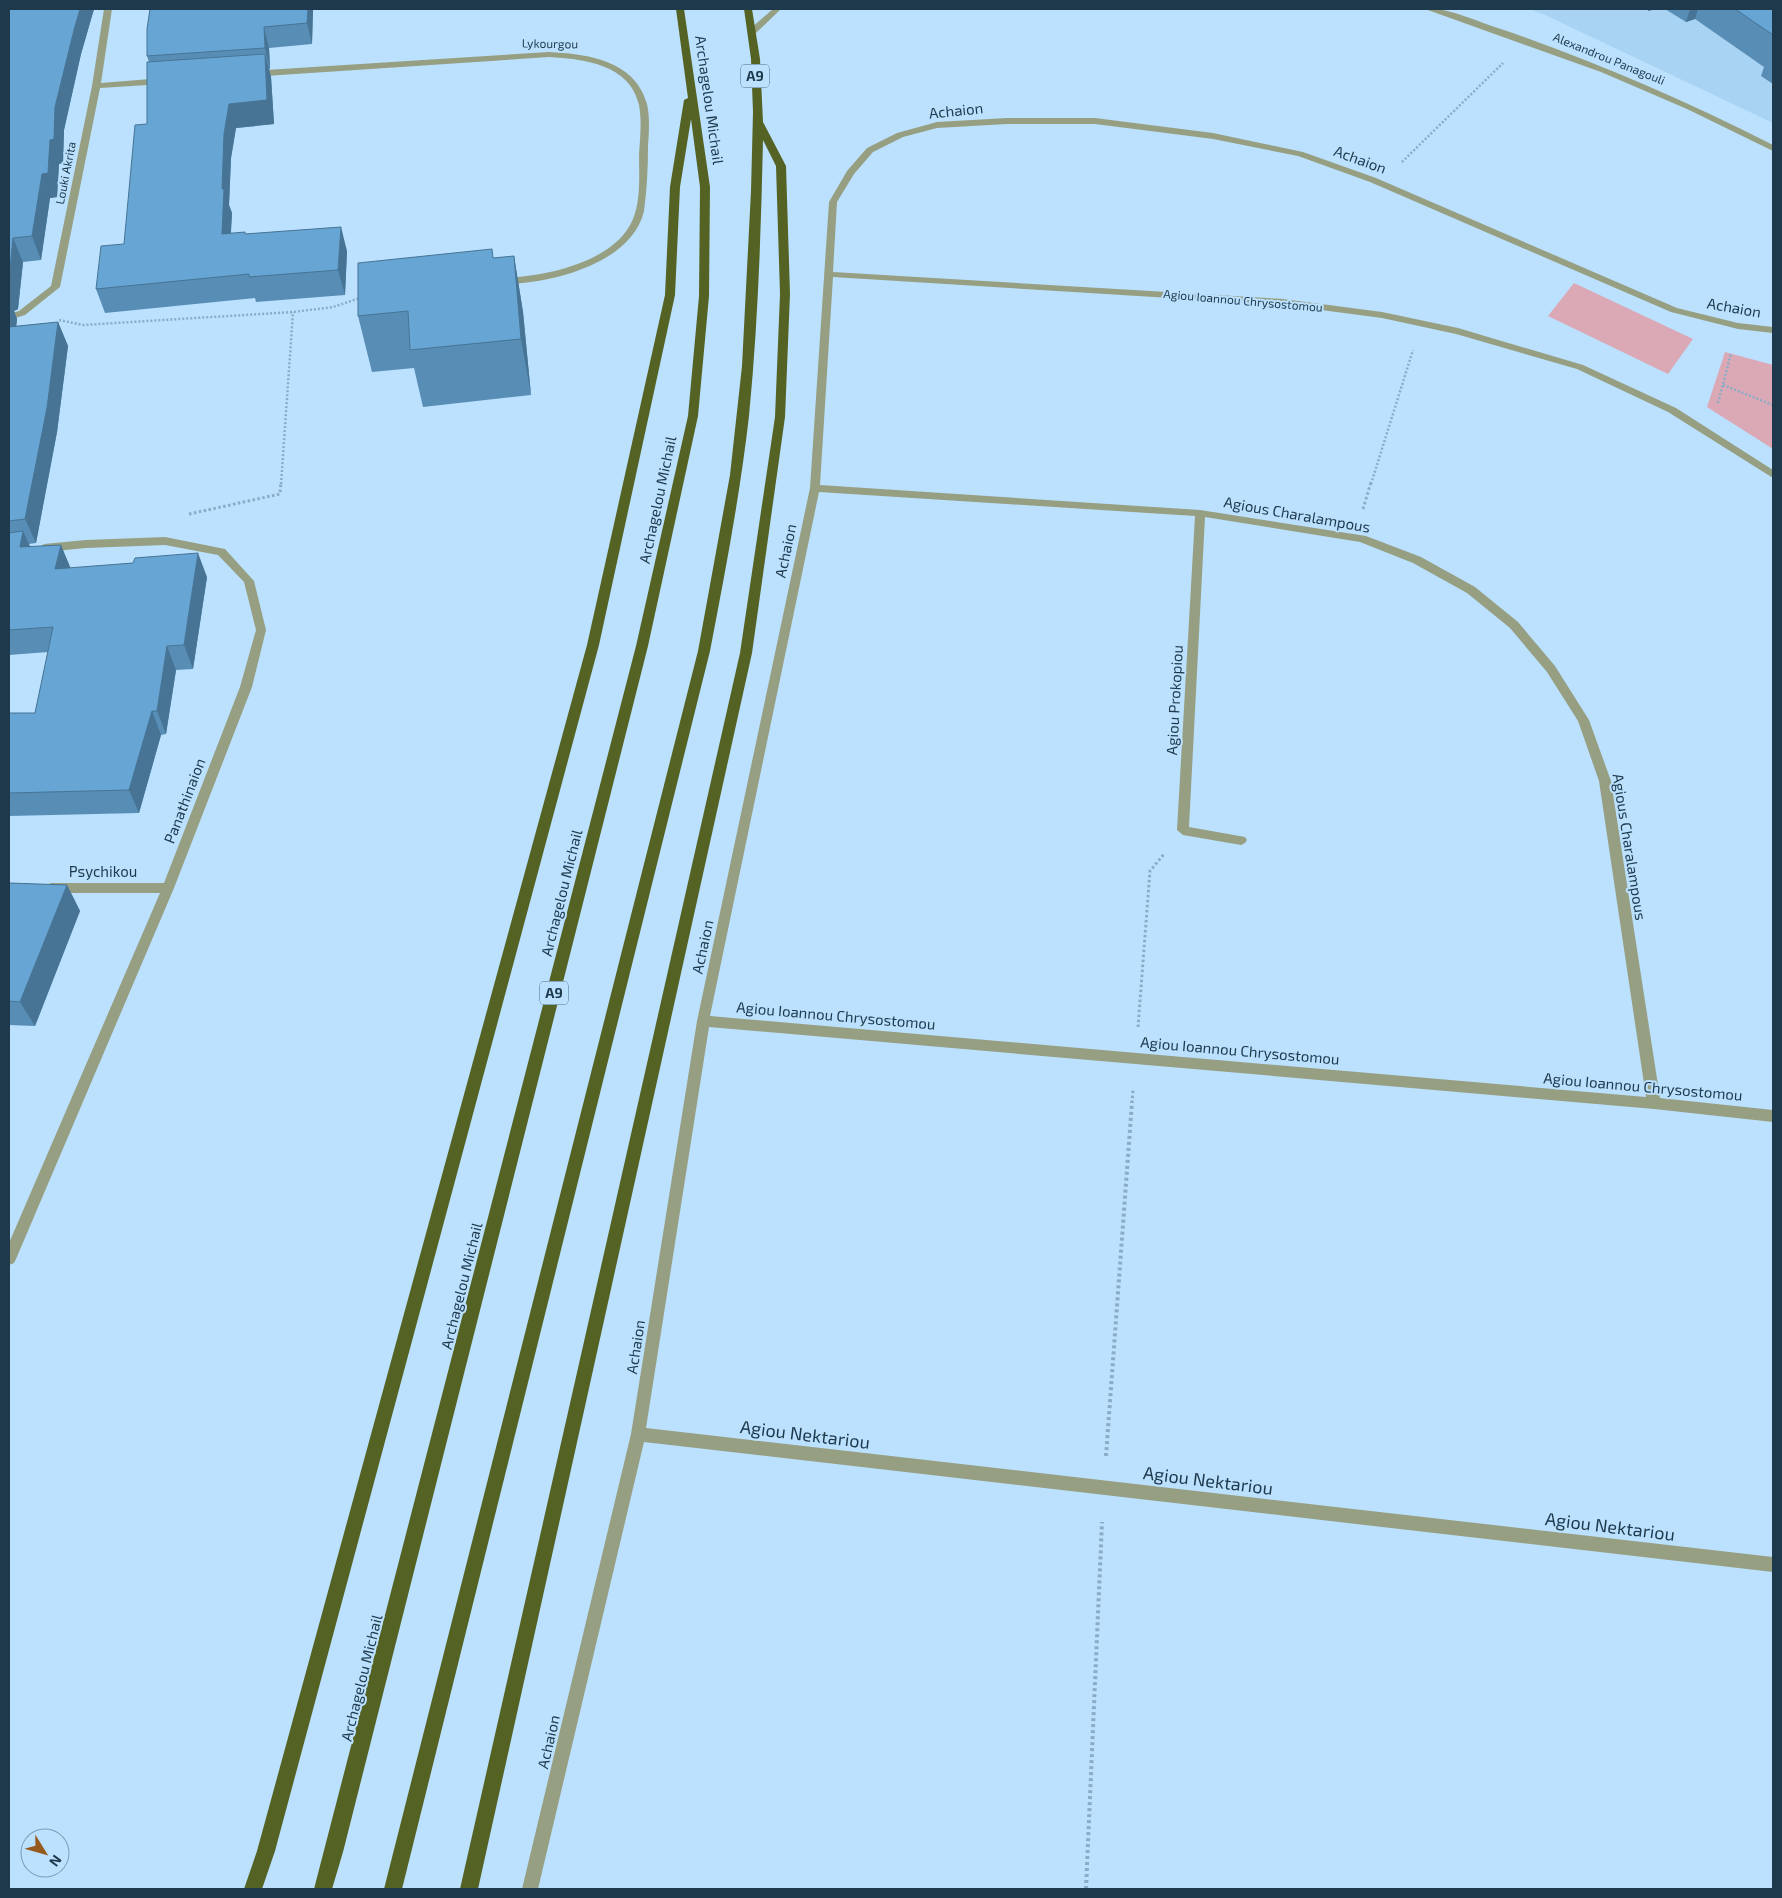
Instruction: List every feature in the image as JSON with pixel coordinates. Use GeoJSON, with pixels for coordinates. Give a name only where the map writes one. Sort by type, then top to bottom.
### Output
{"type":"FeatureCollection","features":[{"type":"Feature","properties":{"kind":"highway","name":"Archagelou Michail"},"geometry":{"type":"LineString","coordinates":[[323,1889],[640,656],[693,416],[704,296],[705,187],[680,9]]}},
{"type":"Feature","properties":{"kind":"highway","name":"A9"},"geometry":{"type":"LineString","coordinates":[[393,1889],[704,651],[730,510],[743,415],[752,294],[757,121],[753,31],[748,9]]}},
{"type":"Feature","properties":{"kind":"highway"},"geometry":{"type":"LineString","coordinates":[[253,1889],[266,1851],[593,645],[670,295],[675,187],[691,86]]}},
{"type":"Feature","properties":{"kind":"highway"},"geometry":{"type":"LineString","coordinates":[[469,1889],[746,653],[780,417],[785,294],[781,166],[757,121]]}},
{"type":"Feature","properties":{"kind":"street","name":"Louki Akrita"},"geometry":{"type":"LineString","coordinates":[[9,317],[22,313],[55,287],[96,86],[108,9]]}},
{"type":"Feature","properties":{"kind":"street"},"geometry":{"type":"LineString","coordinates":[[753,31],[777,9]]}},
{"type":"Feature","properties":{"kind":"street","name":"Alexandrou Panagouli"},"geometry":{"type":"LineString","coordinates":[[1429,9],[1527,40],[1658,92],[1773,148]]}},
{"type":"Feature","properties":{"kind":"street","name":"Lykourgou"},"geometry":{"type":"LineString","coordinates":[[243,75],[507,56],[572,56],[607,64],[622,72],[632,81],[643,105],[644,138],[639,217],[621,241],[595,260],[573,270],[522,281],[493,281]]}},
{"type":"Feature","properties":{"kind":"street"},"geometry":{"type":"LineString","coordinates":[[96,86],[174,80]]}},
{"type":"Feature","properties":{"kind":"street","name":"Achaion"},"geometry":{"type":"LineString","coordinates":[[530,1889],[638,1434],[703,1021],[815,488],[833,202],[850,173],[870,150],[900,135],[937,125],[1006,121],[1096,121],[1213,136],[1300,154],[1380,183],[1674,310],[1738,326],[1773,330]]}},
{"type":"Feature","properties":{"kind":"street","name":"Agiou Ioannou Chrysostomou"},"geometry":{"type":"LineString","coordinates":[[827,274],[1283,302],[1382,315],[1520,348],[1580,367],[1672,410],[1773,475]]}},
{"type":"Feature","properties":{"kind":"street","name":"Agious Charalampous"},"geometry":{"type":"LineString","coordinates":[[815,488],[1200,513],[1362,539],[1417,560],[1471,590],[1514,625],[1551,669],[1583,720],[1605,781],[1654,1103]]}},
{"type":"Feature","properties":{"kind":"street","name":"Agiou Prokopiou"},"geometry":{"type":"LineString","coordinates":[[1184,830],[1200,513]]}},
{"type":"Feature","properties":{"kind":"street","name":"Panathinaion"},"geometry":{"type":"LineString","coordinates":[[9,1259],[168,888],[246,687],[261,630],[249,581],[221,552],[165,541],[86,544],[28,550]]}},
{"type":"Feature","properties":{"kind":"street"},"geometry":{"type":"LineString","coordinates":[[1184,830],[1242,840]]}},
{"type":"Feature","properties":{"kind":"street","name":"Psychikou"},"geometry":{"type":"LineString","coordinates":[[39,888],[168,888]]}},
{"type":"Feature","properties":{"kind":"street","name":"Agiou Ioannou Chrysostomou"},"geometry":{"type":"LineString","coordinates":[[703,1021],[1654,1103],[1773,1116]]}},
{"type":"Feature","properties":{"kind":"street","name":"Agiou Nektariou"},"geometry":{"type":"LineString","coordinates":[[638,1434],[1773,1565]]}},
{"type":"Feature","properties":{"kind":"path"},"geometry":{"type":"LineString","coordinates":[[1380,183],[1527,40]]}},
{"type":"Feature","properties":{"kind":"path"},"geometry":{"type":"LineString","coordinates":[[83,325],[293,312],[333,307],[368,295]]}},
{"type":"Feature","properties":{"kind":"path"},"geometry":{"type":"LineString","coordinates":[[165,541],[177,518],[205,508],[264,500],[280,494],[293,312]]}},
{"type":"Feature","properties":{"kind":"path"},"geometry":{"type":"LineString","coordinates":[[1353,538],[1422,324]]}},
{"type":"Feature","properties":{"kind":"path"},"geometry":{"type":"LineString","coordinates":[[1710,434],[1738,326]]}},
{"type":"Feature","properties":{"kind":"path"},"geometry":{"type":"LineString","coordinates":[[1723,385],[1773,405]]}},
{"type":"Feature","properties":{"kind":"path"},"geometry":{"type":"LineString","coordinates":[[1086,1889],[1104,1488],[1150,871],[1184,830]]}},
{"type":"Feature","properties":{"kind":"shaded area"},"geometry":{"type":"Polygon","coordinates":[[[1529,9],[1773,9],[1773,123],[1545,15],[1529,9]]]}},
{"type":"Feature","properties":{"kind":"shaded area"},"geometry":{"type":"Polygon","coordinates":[[[1574,283],[1693,339],[1668,374],[1548,316],[1574,283]]]}},
{"type":"Feature","properties":{"kind":"shaded area"},"geometry":{"type":"Polygon","coordinates":[[[1725,352],[1773,365],[1773,449],[1707,407],[1725,352]]]}},
{"type":"Feature","properties":{"kind":"building"},"geometry":{"type":"Polygon","coordinates":[[[9,9],[80,9],[55,107],[54,139],[50,140],[48,173],[42,174],[32,236],[13,238],[9,281],[9,9]]]}},
{"type":"Feature","properties":{"kind":"building"},"geometry":{"type":"Polygon","coordinates":[[[150,9],[308,9],[307,23],[264,27],[265,48],[147,56],[147,29],[150,9]]]}},
{"type":"Feature","properties":{"kind":"building"},"geometry":{"type":"Polygon","coordinates":[[[1735,9],[1773,9],[1773,35],[1735,9]]]}},
{"type":"Feature","properties":{"kind":"building"},"geometry":{"type":"Polygon","coordinates":[[[265,54],[267,100],[229,104],[224,134],[222,234],[341,227],[338,270],[249,277],[249,274],[96,289],[101,246],[124,244],[135,125],[147,124],[147,62],[265,54]]]}},
{"type":"Feature","properties":{"kind":"building"},"geometry":{"type":"Polygon","coordinates":[[[492,249],[493,258],[514,256],[521,339],[410,350],[408,311],[358,316],[358,263],[492,249]]]}},
{"type":"Feature","properties":{"kind":"building"},"geometry":{"type":"Polygon","coordinates":[[[58,322],[47,408],[25,519],[9,521],[9,327],[58,322]]]}},
{"type":"Feature","properties":{"kind":"building"},"geometry":{"type":"Polygon","coordinates":[[[23,531],[20,547],[61,545],[55,569],[133,563],[135,558],[198,553],[184,645],[167,646],[157,711],[152,711],[129,790],[9,793],[9,713],[35,713],[53,627],[9,630],[9,533],[23,531]]]}},
{"type":"Feature","properties":{"kind":"building"},"geometry":{"type":"Polygon","coordinates":[[[9,883],[67,885],[20,1002],[9,1001],[9,883]]]}}]}
